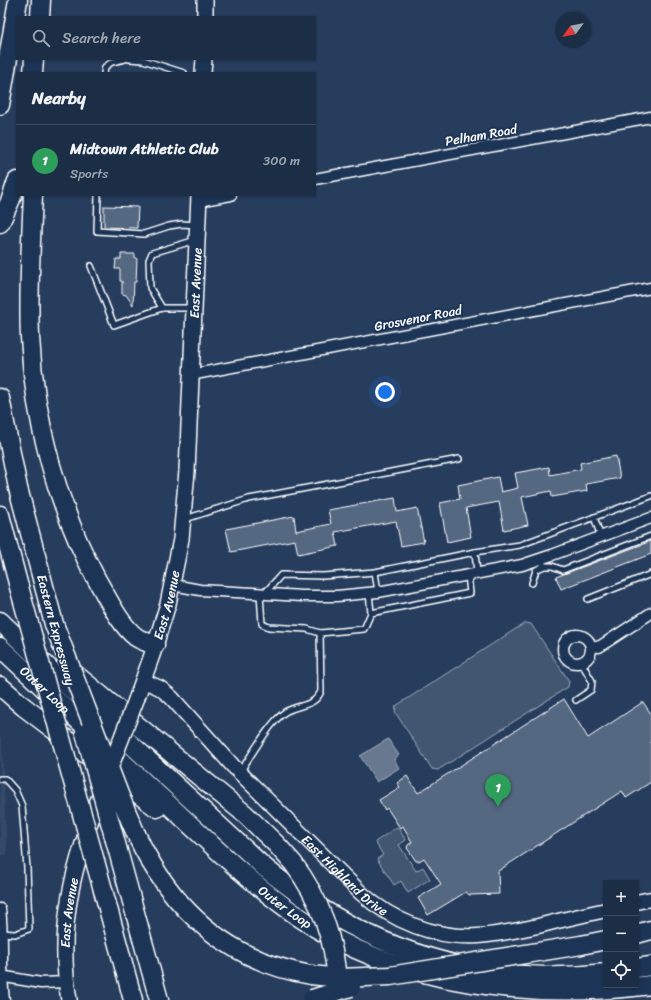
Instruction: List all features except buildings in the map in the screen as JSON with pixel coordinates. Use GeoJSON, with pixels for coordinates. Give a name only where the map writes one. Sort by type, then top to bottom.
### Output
{"type":"FeatureCollection","features":[{"type":"Feature","properties":{"kind":"highway"},"geometry":{"type":"LineString","coordinates":[[0,105],[18,0]]}},
{"type":"Feature","properties":{"kind":"highway"},"geometry":{"type":"LineString","coordinates":[[33,72],[34,60]]}},
{"type":"Feature","properties":{"kind":"highway"},"geometry":{"type":"LineString","coordinates":[[38,60],[38,72]]}},
{"type":"Feature","properties":{"kind":"highway"},"geometry":{"type":"LineString","coordinates":[[0,223],[15,187]]}},
{"type":"Feature","properties":{"kind":"highway"},"geometry":{"type":"LineString","coordinates":[[33,196],[30,274],[30,338],[37,400],[51,464],[62,499],[78,540],[106,595],[121,620],[132,633],[142,640],[156,645]]}},
{"type":"Feature","properties":{"kind":"highway","name":"Eastern Expressway"},"geometry":{"type":"LineString","coordinates":[[0,398],[18,488],[54,624],[159,1000]]}},
{"type":"Feature","properties":{"kind":"highway","name":"Eastern Expressway"},"geometry":{"type":"LineString","coordinates":[[0,515],[134,1000]]}},
{"type":"Feature","properties":{"kind":"highway"},"geometry":{"type":"LineString","coordinates":[[0,541],[19,586]]}},
{"type":"Feature","properties":{"kind":"highway"},"geometry":{"type":"LineString","coordinates":[[0,610],[86,684],[245,814],[293,863],[310,888],[319,905],[325,922],[333,952],[336,992]]}},
{"type":"Feature","properties":{"kind":"highway","name":"Outer Loop"},"geometry":{"type":"LineString","coordinates":[[0,621],[56,675],[264,867],[306,898],[350,925],[381,940],[413,952],[480,969],[514,974],[549,976],[603,973]]}},
{"type":"Feature","properties":{"kind":"highway"},"geometry":{"type":"LineString","coordinates":[[54,624],[119,794],[136,834],[152,864],[170,891],[186,910],[210,932],[231,946],[260,961],[288,970],[311,975],[353,978],[408,974]]}},
{"type":"Feature","properties":{"kind":"highway","name":"Outer Loop"},"geometry":{"type":"LineString","coordinates":[[0,647],[248,877],[287,908],[331,936],[377,959],[424,976],[487,990],[544,995],[578,994],[608,992],[651,984]]}},
{"type":"Feature","properties":{"kind":"highway"},"geometry":{"type":"LineString","coordinates":[[0,686],[28,710],[248,877]]}},
{"type":"Feature","properties":{"kind":"highway"},"geometry":{"type":"LineString","coordinates":[[639,933],[651,930]]}},
{"type":"Feature","properties":{"kind":"highway"},"geometry":{"type":"LineString","coordinates":[[311,1000],[339,990],[408,974],[603,941]]}},
{"type":"Feature","properties":{"kind":"highway"},"geometry":{"type":"LineString","coordinates":[[121,955],[129,1000]]}},
{"type":"Feature","properties":{"kind":"highway"},"geometry":{"type":"LineString","coordinates":[[639,968],[651,966]]}},
{"type":"Feature","properties":{"kind":"main road"},"geometry":{"type":"LineString","coordinates":[[205,0],[205,16]]}},
{"type":"Feature","properties":{"kind":"main road"},"geometry":{"type":"LineString","coordinates":[[203,72],[204,60]]}},
{"type":"Feature","properties":{"kind":"main road","name":"East Avenue"},"geometry":{"type":"LineString","coordinates":[[68,1000],[64,940],[71,887],[85,835],[144,681],[156,645],[173,585],[179,556],[184,520],[187,471],[190,375],[199,198]]}},
{"type":"Feature","properties":{"kind":"street","name":"Pelham Road"},"geometry":{"type":"LineString","coordinates":[[316,179],[651,117]]}},
{"type":"Feature","properties":{"kind":"street"},"geometry":{"type":"LineString","coordinates":[[199,198],[220,196]]}},
{"type":"Feature","properties":{"kind":"street","name":"Grosvenor Road"},"geometry":{"type":"LineString","coordinates":[[190,375],[651,288]]}},
{"type":"Feature","properties":{"kind":"street"},"geometry":{"type":"LineString","coordinates":[[173,585],[196,589],[320,597],[373,592],[543,562],[601,537],[651,518]]}},
{"type":"Feature","properties":{"kind":"street"},"geometry":{"type":"LineString","coordinates":[[591,646],[599,647],[651,614]]}},
{"type":"Feature","properties":{"kind":"street"},"geometry":{"type":"LineString","coordinates":[[578,635],[586,638],[591,646],[590,654],[581,662],[572,662],[565,656],[563,648],[569,637],[578,635]]}},
{"type":"Feature","properties":{"kind":"street","name":"East Highland Drive"},"geometry":{"type":"LineString","coordinates":[[144,681],[160,688],[171,697],[240,773],[365,897],[388,913],[416,926],[446,934],[489,936],[603,911]]}},
{"type":"Feature","properties":{"kind":"street"},"geometry":{"type":"LineString","coordinates":[[639,901],[651,899]]}},
{"type":"Feature","properties":{"kind":"street"},"geometry":{"type":"LineString","coordinates":[[0,909],[1,976],[4,1000]]}},
{"type":"Feature","properties":{"kind":"street"},"geometry":{"type":"LineString","coordinates":[[1,976],[46,983],[66,982]]}},
{"type":"Feature","properties":{"kind":"lane"},"geometry":{"type":"LineString","coordinates":[[104,72],[105,67],[112,62],[121,60]]}},
{"type":"Feature","properties":{"kind":"lane"},"geometry":{"type":"LineString","coordinates":[[142,60],[181,72]]}},
{"type":"Feature","properties":{"kind":"lane"},"geometry":{"type":"LineString","coordinates":[[98,196],[97,231],[144,234],[169,226],[182,224],[197,225]]}},
{"type":"Feature","properties":{"kind":"lane"},"geometry":{"type":"LineString","coordinates":[[162,308],[150,288],[149,260],[152,253],[196,240]]}},
{"type":"Feature","properties":{"kind":"lane"},"geometry":{"type":"LineString","coordinates":[[91,266],[114,325],[162,308],[194,308]]}},
{"type":"Feature","properties":{"kind":"lane"},"geometry":{"type":"LineString","coordinates":[[184,520],[249,499],[459,459]]}},
{"type":"Feature","properties":{"kind":"lane"},"geometry":{"type":"LineString","coordinates":[[375,572],[371,613],[364,629],[320,633],[307,629],[269,627],[262,624],[262,594],[281,575],[323,576],[375,572],[475,552],[520,545],[651,496]]}},
{"type":"Feature","properties":{"kind":"lane"},"geometry":{"type":"LineString","coordinates":[[594,517],[601,537]]}},
{"type":"Feature","properties":{"kind":"lane"},"geometry":{"type":"LineString","coordinates":[[532,583],[536,570],[543,562],[563,570],[651,536]]}},
{"type":"Feature","properties":{"kind":"lane"},"geometry":{"type":"LineString","coordinates":[[371,613],[470,593],[475,552]]}},
{"type":"Feature","properties":{"kind":"lane"},"geometry":{"type":"LineString","coordinates":[[588,598],[651,574]]}},
{"type":"Feature","properties":{"kind":"lane"},"geometry":{"type":"LineString","coordinates":[[240,773],[276,719],[287,711],[313,702],[319,698],[321,691],[320,633]]}},
{"type":"Feature","properties":{"kind":"lane"},"geometry":{"type":"LineString","coordinates":[[576,700],[592,690],[592,681],[581,662]]}},
{"type":"Feature","properties":{"kind":"lane"},"geometry":{"type":"LineString","coordinates":[[0,779],[5,779],[15,790],[22,806],[27,868],[29,929],[15,934],[1,933]]}},
{"type":"Feature","properties":{"kind":"shaded area"},"geometry":{"type":"Polygon","coordinates":[[[525,623],[531,624],[569,681],[568,687],[438,770],[432,769],[395,712],[396,706],[525,623]]]}},
{"type":"Feature","properties":{"kind":"shaded area"},"geometry":{"type":"Polygon","coordinates":[[[0,734],[2,741],[7,855],[0,855],[0,734]]]}},
{"type":"Feature","properties":{"kind":"shaded area"},"geometry":{"type":"Polygon","coordinates":[[[388,739],[399,755],[394,759],[399,768],[377,782],[360,756],[388,739]]]}},
{"type":"Feature","properties":{"kind":"shaded area"},"geometry":{"type":"Polygon","coordinates":[[[397,827],[406,840],[399,845],[416,871],[423,867],[430,879],[408,893],[401,881],[394,885],[377,859],[383,855],[375,842],[397,827]]]}},
{"type":"Feature","properties":{"kind":"place","name":"Midtown Athletic Club"},"geometry":{"type":"Point","coordinates":[498,807]}}]}
